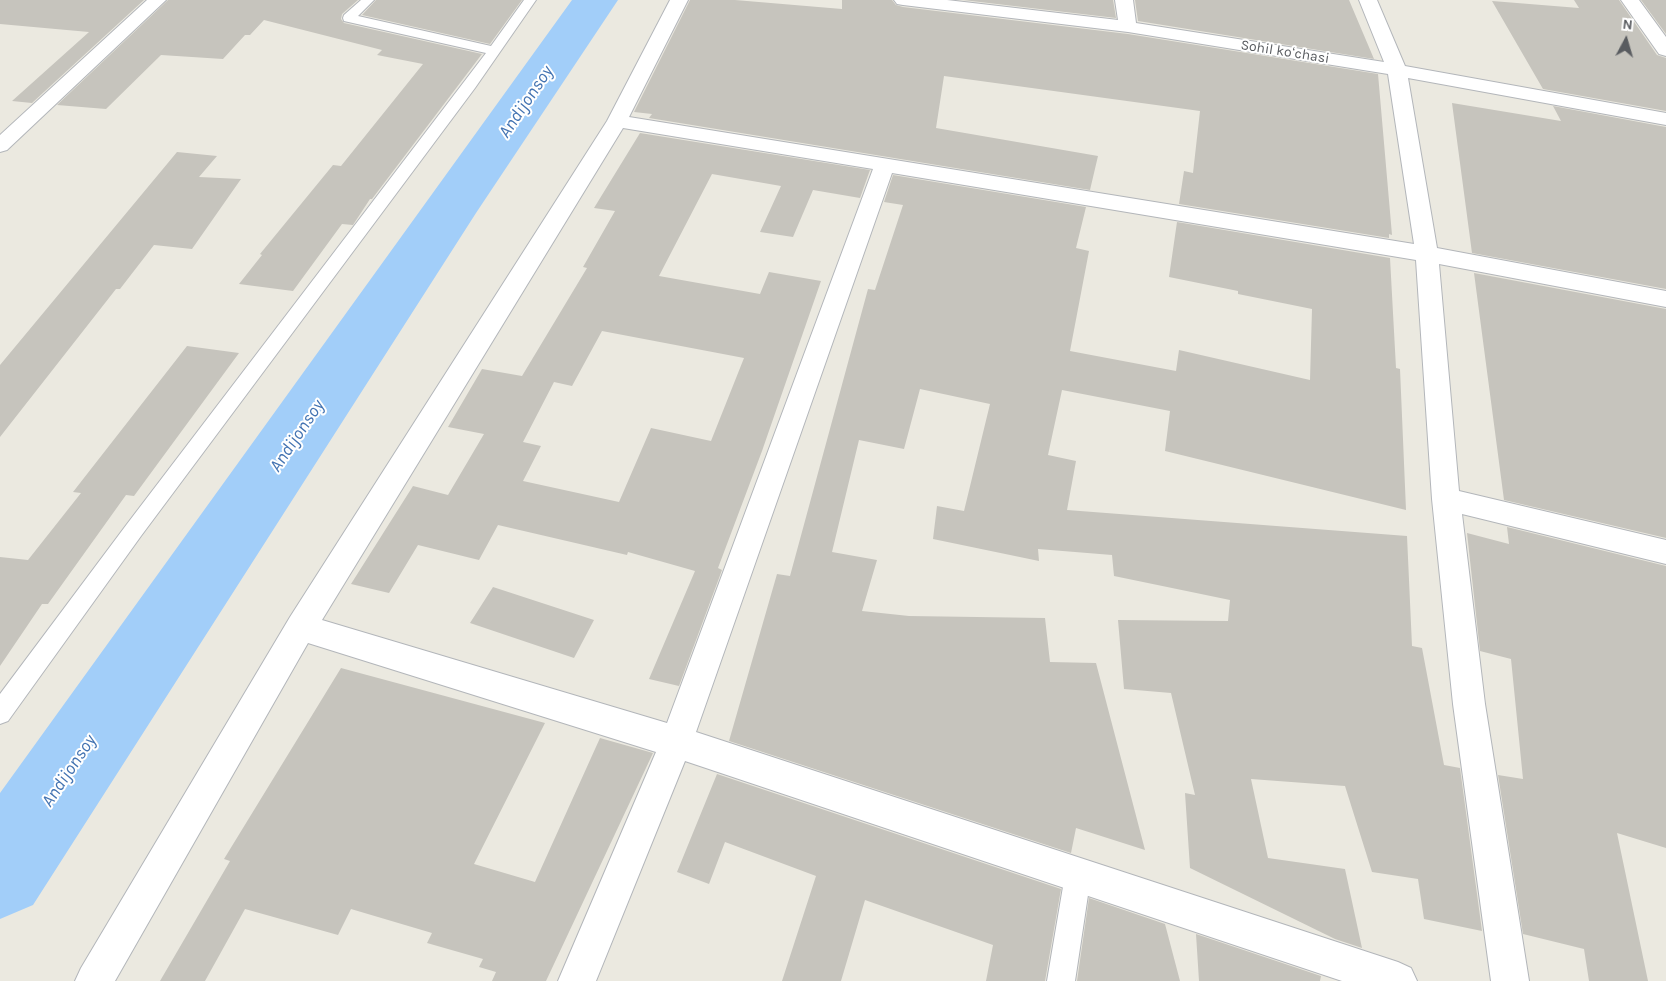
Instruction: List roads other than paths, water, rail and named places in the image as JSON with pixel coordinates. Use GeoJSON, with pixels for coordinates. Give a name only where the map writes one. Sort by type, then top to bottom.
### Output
{"type":"FeatureCollection","features":[{"type":"Feature","properties":{"kind":"street"},"geometry":{"type":"LineString","coordinates":[[0,146],[157,0]]}},
{"type":"Feature","properties":{"kind":"street"},"geometry":{"type":"LineString","coordinates":[[94,981],[302,627],[617,121],[679,0]]}},
{"type":"Feature","properties":{"kind":"street","name":"Sohil koʻchasi"},"geometry":{"type":"LineString","coordinates":[[902,0],[1128,27],[1397,70],[1666,118]]}},
{"type":"Feature","properties":{"kind":"street"},"geometry":{"type":"LineString","coordinates":[[1124,0],[1128,27]]}},
{"type":"Feature","properties":{"kind":"street"},"geometry":{"type":"LineString","coordinates":[[1368,0],[1397,70],[1427,254],[1446,499],[1469,704],[1510,981]]}},
{"type":"Feature","properties":{"kind":"street"},"geometry":{"type":"LineString","coordinates":[[1630,0],[1666,50]]}},
{"type":"Feature","properties":{"kind":"street"},"geometry":{"type":"LineString","coordinates":[[617,121],[1427,254],[1666,299]]}},
{"type":"Feature","properties":{"kind":"street"},"geometry":{"type":"LineString","coordinates":[[576,981],[676,742],[885,164]]}},
{"type":"Feature","properties":{"kind":"street"},"geometry":{"type":"LineString","coordinates":[[1446,499],[1666,552]]}},
{"type":"Feature","properties":{"kind":"street"},"geometry":{"type":"LineString","coordinates":[[302,627],[676,742],[1398,981]]}},
{"type":"Feature","properties":{"kind":"lane"},"geometry":{"type":"LineString","coordinates":[[368,0],[349,18],[494,51]]}},
{"type":"Feature","properties":{"kind":"lane"},"geometry":{"type":"LineString","coordinates":[[0,713],[134,530],[494,51],[530,0]]}},
{"type":"Feature","properties":{"kind":"lane"},"geometry":{"type":"LineString","coordinates":[[1061,981],[1078,875]]}},
{"type":"Feature","properties":{"kind":"waterway","name":"Andijonsoy"},"geometry":{"type":"LineString","coordinates":[[0,872],[456,200],[595,0]]}}]}
